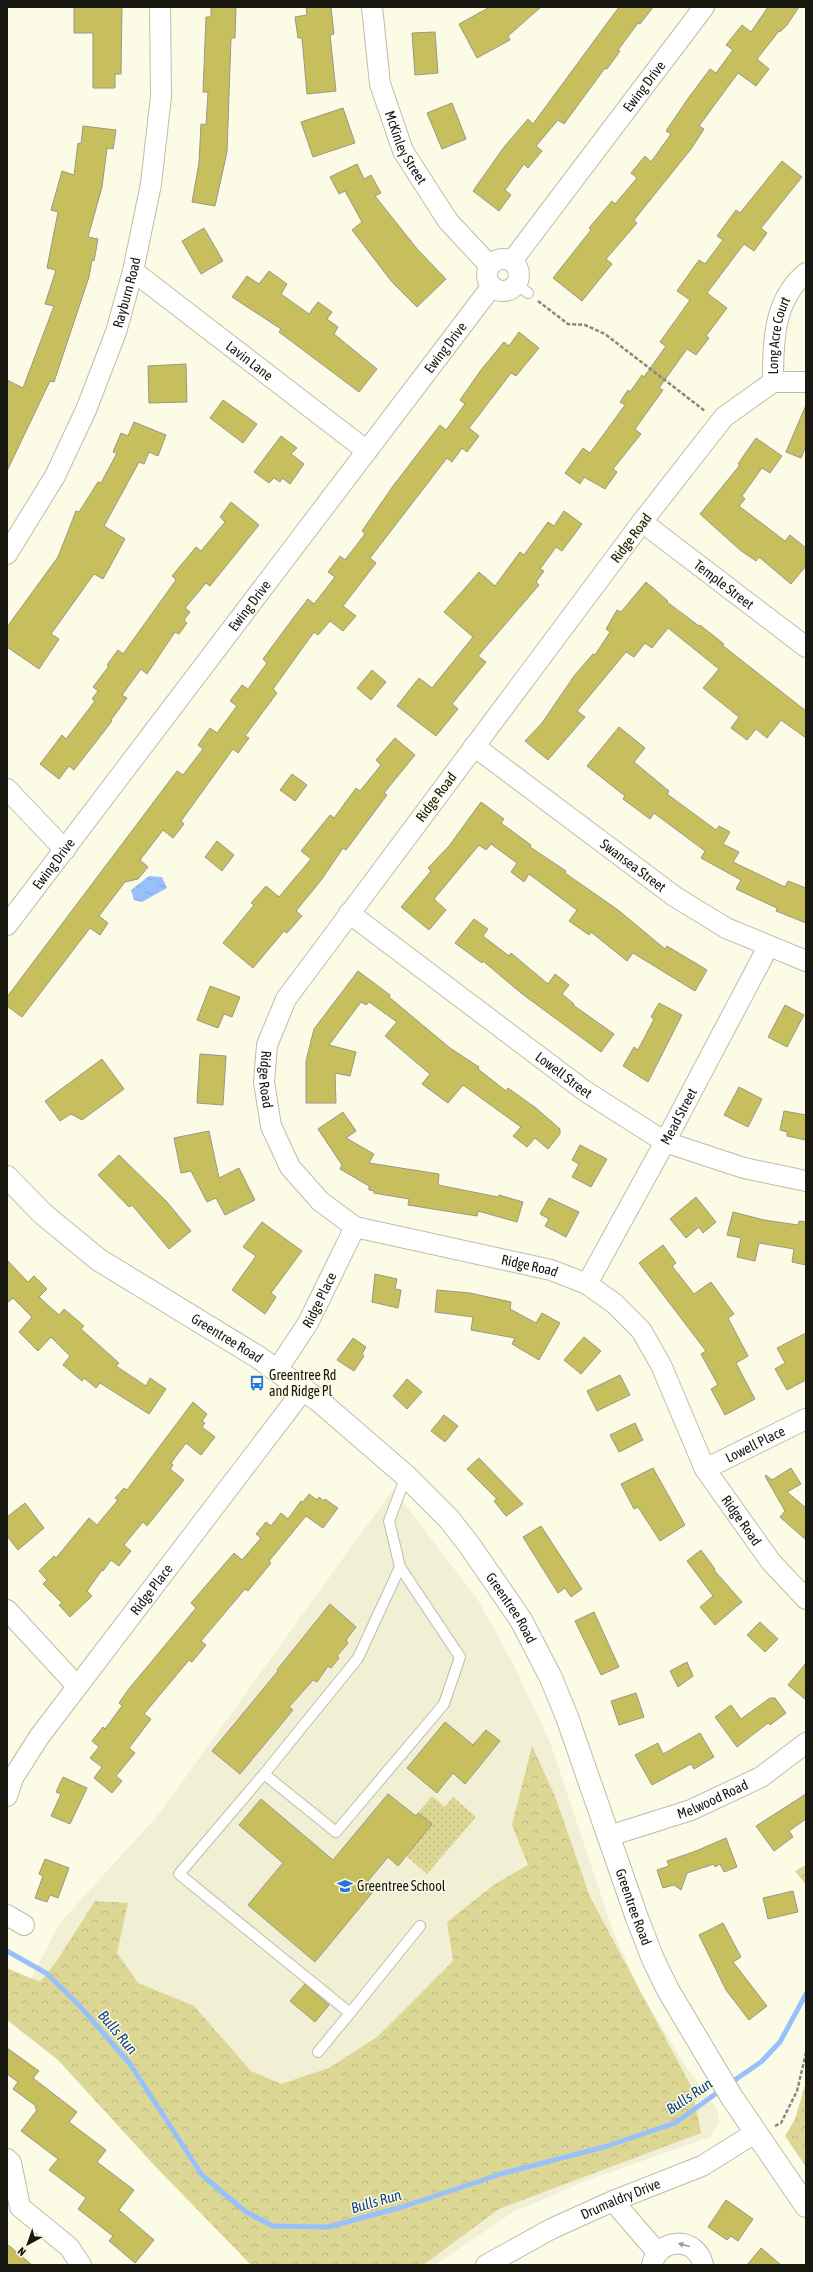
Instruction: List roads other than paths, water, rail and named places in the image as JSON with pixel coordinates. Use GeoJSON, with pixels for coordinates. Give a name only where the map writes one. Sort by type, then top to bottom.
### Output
{"type":"FeatureCollection","features":[{"type":"Feature","properties":{"kind":"street","name":"Rayburn Road"},"geometry":{"type":"LineString","coordinates":[[7,554],[55,476],[86,410],[116,332],[133,271],[151,184],[162,96],[160,7]]}},
{"type":"Feature","properties":{"kind":"street","name":"Ewing Drive"},"geometry":{"type":"LineString","coordinates":[[512,261],[704,7]]}},
{"type":"Feature","properties":{"kind":"street","name":"McKinley Street"},"geometry":{"type":"LineString","coordinates":[[374,8],[380,84],[404,152],[448,221],[489,265]]}},
{"type":"Feature","properties":{"kind":"street"},"geometry":{"type":"LineString","coordinates":[[502,258],[512,261],[518,271],[522,288],[504,291],[492,286],[487,278],[489,265],[502,258]]}},
{"type":"Feature","properties":{"kind":"street","name":"Lavin Lane"},"geometry":{"type":"LineString","coordinates":[[133,271],[367,450]]}},
{"type":"Feature","properties":{"kind":"street","name":"Long Acre Court"},"geometry":{"type":"LineString","coordinates":[[773,382],[773,337],[777,319],[789,295],[806,273]]}},
{"type":"Feature","properties":{"kind":"street","name":"Ewing Drive"},"geometry":{"type":"LineString","coordinates":[[7,925],[492,286]]}},
{"type":"Feature","properties":{"kind":"street"},"geometry":{"type":"LineString","coordinates":[[773,382],[806,382]]}},
{"type":"Feature","properties":{"kind":"street","name":"Ridge Road"},"geometry":{"type":"LineString","coordinates":[[773,382],[724,417],[642,522],[286,999],[267,1044],[264,1082],[271,1126],[290,1167],[320,1201],[355,1227],[551,1270],[587,1284],[615,1304],[641,1330],[661,1365],[705,1469],[771,1562],[806,1599]]}},
{"type":"Feature","properties":{"kind":"street","name":"Temple Street"},"geometry":{"type":"LineString","coordinates":[[642,522],[806,647]]}},
{"type":"Feature","properties":{"kind":"street","name":"Swansea Street"},"geometry":{"type":"LineString","coordinates":[[474,746],[674,896],[726,928],[806,961]]}},
{"type":"Feature","properties":{"kind":"street"},"geometry":{"type":"LineString","coordinates":[[7,789],[65,850]]}},
{"type":"Feature","properties":{"kind":"street","name":"Lowell Street"},"geometry":{"type":"LineString","coordinates":[[349,913],[585,1091],[665,1142],[744,1168],[806,1181]]}},
{"type":"Feature","properties":{"kind":"street","name":"Mead Street"},"geometry":{"type":"LineString","coordinates":[[587,1284],[665,1142],[768,946]]}},
{"type":"Feature","properties":{"kind":"street","name":"Greentree Road"},"geometry":{"type":"LineString","coordinates":[[7,1177],[43,1214],[100,1260],[277,1370],[304,1389],[406,1476],[449,1519],[489,1571],[521,1620],[551,1678],[653,1959],[668,1990],[731,2096],[806,2206]]}},
{"type":"Feature","properties":{"kind":"street","name":"Ridge Place"},"geometry":{"type":"LineString","coordinates":[[277,1370],[308,1323],[355,1227]]}},
{"type":"Feature","properties":{"kind":"street","name":"Ridge Place"},"geometry":{"type":"LineString","coordinates":[[7,1796],[13,1778],[39,1737],[304,1389]]}},
{"type":"Feature","properties":{"kind":"street","name":"Lowell Place"},"geometry":{"type":"LineString","coordinates":[[705,1469],[806,1419]]}},
{"type":"Feature","properties":{"kind":"street"},"geometry":{"type":"LineString","coordinates":[[7,1610],[77,1686]]}},
{"type":"Feature","properties":{"kind":"street","name":"Melwood Road"},"geometry":{"type":"LineString","coordinates":[[609,1836],[691,1810],[761,1777],[806,1743]]}},
{"type":"Feature","properties":{"kind":"street","name":"Drumaldry Drive"},"geometry":{"type":"LineString","coordinates":[[486,2265],[551,2230],[613,2201],[702,2166],[733,2149],[755,2133]]}},
{"type":"Feature","properties":{"kind":"street"},"geometry":{"type":"LineString","coordinates":[[7,2159],[11,2164],[13,2207],[69,2247],[81,2265]]}},
{"type":"Feature","properties":{"kind":"street"},"geometry":{"type":"LineString","coordinates":[[613,2201],[655,2259],[671,2244],[688,2245],[700,2256],[703,2265]]}},
{"type":"Feature","properties":{"kind":"lane"},"geometry":{"type":"LineString","coordinates":[[264,1774],[336,1832],[444,1704],[460,1657],[400,1567],[389,1521],[406,1476]]}},
{"type":"Feature","properties":{"kind":"lane"},"geometry":{"type":"LineString","coordinates":[[350,2013],[180,1874],[264,1774],[358,1658],[400,1567]]}},
{"type":"Feature","properties":{"kind":"lane"},"geometry":{"type":"LineString","coordinates":[[318,2052],[420,1926]]}},
{"type":"Feature","properties":{"kind":"water"},"geometry":{"type":"Polygon","coordinates":[[[149,876],[162,877],[167,888],[142,902],[134,900],[131,890],[149,876]]]}},
{"type":"Feature","properties":{"kind":"waterway","name":"Bulls Run"},"geometry":{"type":"LineString","coordinates":[[7,1951],[46,1973],[79,2005],[130,2064],[202,2175],[246,2212],[273,2226],[328,2227],[402,2207],[504,2173],[604,2147],[675,2123],[721,2090]]}},
{"type":"Feature","properties":{"kind":"waterway","name":"Bulls Run"},"geometry":{"type":"LineString","coordinates":[[729,2084],[761,2062],[780,2042],[806,1994]]}},
{"type":"Feature","properties":{"kind":"place","name":"Greentree Rd and Ridge Pl"},"geometry":{"type":"Point","coordinates":[257,1383]}},
{"type":"Feature","properties":{"kind":"place","name":"Greentree School"},"geometry":{"type":"Point","coordinates":[345,1886]}}]}
